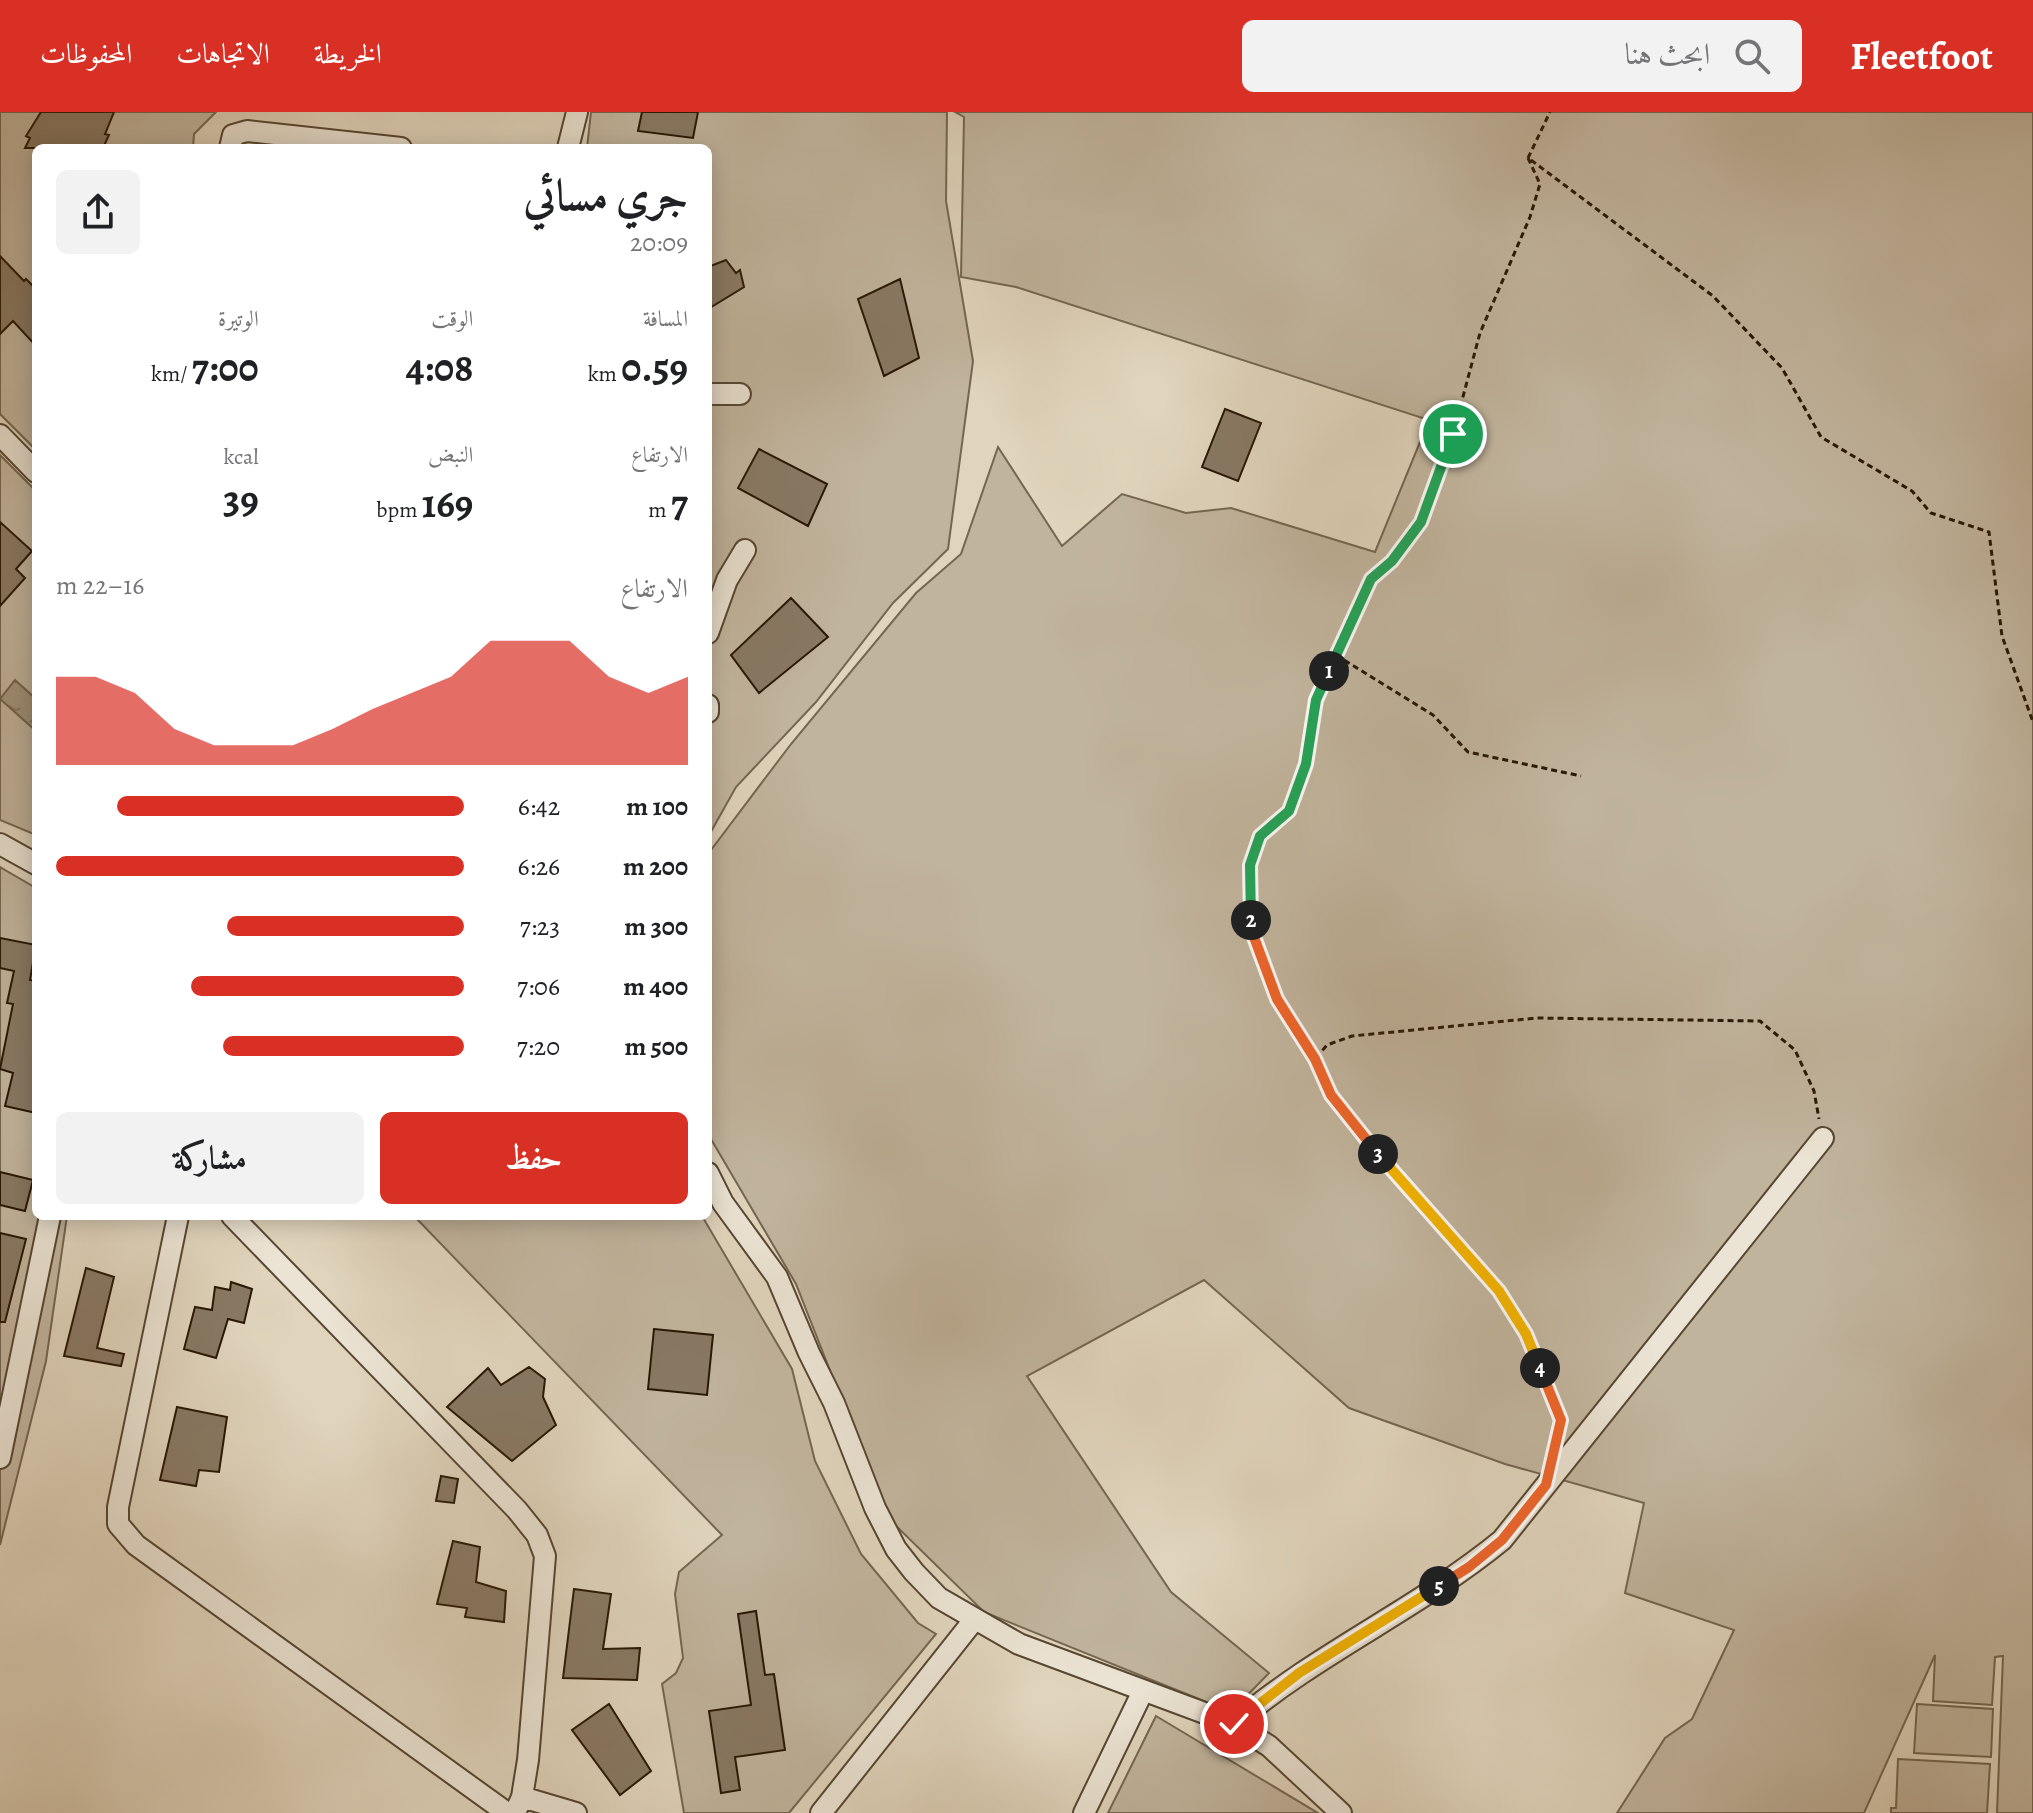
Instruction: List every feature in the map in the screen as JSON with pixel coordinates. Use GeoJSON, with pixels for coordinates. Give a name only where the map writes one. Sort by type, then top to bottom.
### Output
{"type":"FeatureCollection","features":[{"type":"Feature","properties":{"kind":"street"},"geometry":{"type":"LineString","coordinates":[[569,144],[577,112]]}},
{"type":"Feature","properties":{"kind":"street"},"geometry":{"type":"LineString","coordinates":[[231,144],[233,135],[247,131],[365,144]]}},
{"type":"Feature","properties":{"kind":"street"},"geometry":{"type":"LineString","coordinates":[[712,394],[740,394]]}},
{"type":"Feature","properties":{"kind":"street"},"geometry":{"type":"LineString","coordinates":[[0,435],[32,468]]}},
{"type":"Feature","properties":{"kind":"street"},"geometry":{"type":"LineString","coordinates":[[712,622],[727,580],[745,550]]}},
{"type":"Feature","properties":{"kind":"street"},"geometry":{"type":"LineString","coordinates":[[0,844],[32,862]]}},
{"type":"Feature","properties":{"kind":"street"},"geometry":{"type":"LineString","coordinates":[[1234,1724],[1299,1673],[1469,1567],[1502,1540],[1823,1138]]}},
{"type":"Feature","properties":{"kind":"street"},"geometry":{"type":"LineString","coordinates":[[712,1181],[723,1203],[777,1277],[834,1403],[861,1475],[896,1549],[939,1598],[1019,1644],[1234,1724],[1269,1746],[1341,1813]]}},
{"type":"Feature","properties":{"kind":"street"},"geometry":{"type":"LineString","coordinates":[[0,1458],[49,1220]]}},
{"type":"Feature","properties":{"kind":"street"},"geometry":{"type":"LineString","coordinates":[[177,1220],[118,1507],[118,1524],[136,1545],[507,1813]]}},
{"type":"Feature","properties":{"kind":"street"},"geometry":{"type":"LineString","coordinates":[[236,1220],[517,1510],[537,1535],[545,1556],[528,1760],[518,1805],[576,1813]]}},
{"type":"Feature","properties":{"kind":"street"},"geometry":{"type":"LineString","coordinates":[[821,1813],[974,1620]]}},
{"type":"Feature","properties":{"kind":"street"},"geometry":{"type":"LineString","coordinates":[[1084,1813],[1143,1691]]}},
{"type":"Feature","properties":{"kind":"path"},"geometry":{"type":"LineString","coordinates":[[1528,158],[1550,112]]}},
{"type":"Feature","properties":{"kind":"path"},"geometry":{"type":"LineString","coordinates":[[1528,158],[1540,184],[1530,217],[1480,333],[1453,434],[1421,522],[1392,561],[1371,579],[1316,700],[1306,764],[1289,811],[1260,836],[1250,865],[1251,929],[1277,999],[1315,1059],[1331,1095],[1360,1133],[1499,1291],[1526,1334],[1561,1420],[1555,1446]]}},
{"type":"Feature","properties":{"kind":"path"},"geometry":{"type":"LineString","coordinates":[[1528,158],[1713,296],[1782,368],[1821,437],[1912,491],[1931,513],[1989,532],[2002,636],[2033,722]]}},
{"type":"Feature","properties":{"kind":"path"},"geometry":{"type":"LineString","coordinates":[[1336,655],[1433,715],[1468,752],[1581,776]]}},
{"type":"Feature","properties":{"kind":"path"},"geometry":{"type":"LineString","coordinates":[[1315,1059],[1327,1045],[1352,1036],[1537,1018],[1760,1021],[1795,1050],[1814,1091],[1823,1138]]}},
{"type":"Feature","properties":{"kind":"shaded area"},"geometry":{"type":"Polygon","coordinates":[[[0,112],[216,112],[194,134],[193,144],[32,144],[32,446],[0,414],[0,112]]]}},
{"type":"Feature","properties":{"kind":"shaded area"},"geometry":{"type":"Polygon","coordinates":[[[591,112],[947,112],[946,201],[973,361],[948,549],[893,603],[816,702],[736,787],[712,830],[712,144],[587,144],[591,112]]]}},
{"type":"Feature","properties":{"kind":"shaded area"},"geometry":{"type":"Polygon","coordinates":[[[955,112],[2033,112],[2033,1813],[1997,1813],[2003,1656],[1995,1657],[1992,1705],[1933,1701],[1935,1655],[1864,1813],[1617,1813],[1665,1738],[1692,1719],[1734,1630],[1625,1593],[1644,1503],[1505,1464],[1349,1408],[1204,1280],[1027,1376],[1171,1592],[1269,1673],[1231,1712],[984,1612],[888,1518],[796,1284],[712,1141],[712,849],[791,744],[916,593],[961,554],[998,447],[1062,546],[1122,494],[1186,513],[1231,508],[1375,552],[1429,420],[1016,287],[961,277],[964,117],[955,112]]]}},
{"type":"Feature","properties":{"kind":"shaded area"},"geometry":{"type":"Polygon","coordinates":[[[0,455],[32,487],[32,833],[0,820],[0,455]]]}},
{"type":"Feature","properties":{"kind":"shaded area"},"geometry":{"type":"Polygon","coordinates":[[[0,867],[32,886],[32,1220],[66,1220],[46,1361],[0,1545],[0,867]]]}},
{"type":"Feature","properties":{"kind":"shaded area"},"geometry":{"type":"Polygon","coordinates":[[[418,1220],[704,1220],[792,1369],[815,1461],[861,1554],[918,1623],[936,1634],[789,1813],[684,1813],[662,1684],[676,1673],[683,1658],[675,1594],[679,1572],[722,1535],[418,1220]]]}},
{"type":"Feature","properties":{"kind":"shaded area"},"geometry":{"type":"Polygon","coordinates":[[[1917,1704],[1993,1709],[1991,1757],[1914,1753],[1917,1704]]]}},
{"type":"Feature","properties":{"kind":"shaded area"},"geometry":{"type":"Polygon","coordinates":[[[1156,1716],[1318,1813],[1108,1813],[1156,1716]]]}},
{"type":"Feature","properties":{"kind":"shaded area"},"geometry":{"type":"Polygon","coordinates":[[[1898,1759],[1990,1764],[1987,1813],[1891,1813],[1891,1808],[1896,1808],[1898,1759]]]}},
{"type":"Feature","properties":{"kind":"water"},"geometry":{"type":"Polygon","coordinates":[[[15,680],[32,695],[32,727],[0,699],[15,680]]]}},
{"type":"Feature","properties":{"kind":"building"},"geometry":{"type":"Polygon","coordinates":[[[41,112],[114,112],[105,134],[109,135],[105,144],[32,144],[32,148],[25,148],[30,138],[26,136],[41,112]]]}},
{"type":"Feature","properties":{"kind":"building"},"geometry":{"type":"Polygon","coordinates":[[[642,112],[698,112],[693,138],[638,131],[642,112]]]}},
{"type":"Feature","properties":{"kind":"building"},"geometry":{"type":"Polygon","coordinates":[[[0,256],[24,281],[26,279],[32,285],[32,342],[13,321],[0,334],[0,256]]]}},
{"type":"Feature","properties":{"kind":"building"},"geometry":{"type":"Polygon","coordinates":[[[726,260],[736,273],[740,270],[744,287],[712,307],[712,265],[726,260]]]}},
{"type":"Feature","properties":{"kind":"building"},"geometry":{"type":"Polygon","coordinates":[[[900,279],[919,358],[884,376],[858,299],[900,279]]]}},
{"type":"Feature","properties":{"kind":"building"},"geometry":{"type":"Polygon","coordinates":[[[1225,409],[1261,423],[1238,481],[1202,467],[1225,409]]]}},
{"type":"Feature","properties":{"kind":"building"},"geometry":{"type":"Polygon","coordinates":[[[759,449],[827,484],[808,526],[738,488],[759,449]]]}},
{"type":"Feature","properties":{"kind":"building"},"geometry":{"type":"Polygon","coordinates":[[[0,522],[32,551],[16,569],[25,578],[0,606],[0,522]]]}},
{"type":"Feature","properties":{"kind":"building"},"geometry":{"type":"Polygon","coordinates":[[[791,598],[828,637],[759,693],[731,655],[791,598]]]}},
{"type":"Feature","properties":{"kind":"building"},"geometry":{"type":"Polygon","coordinates":[[[0,938],[32,944],[32,1112],[5,1106],[13,1073],[0,1069],[13,1004],[7,1003],[14,971],[0,968],[0,938]]]}},
{"type":"Feature","properties":{"kind":"building"},"geometry":{"type":"Polygon","coordinates":[[[0,1172],[32,1180],[25,1211],[0,1205],[0,1172]]]}},
{"type":"Feature","properties":{"kind":"building"},"geometry":{"type":"Polygon","coordinates":[[[0,1233],[26,1239],[5,1322],[0,1322],[0,1233]]]}},
{"type":"Feature","properties":{"kind":"building"},"geometry":{"type":"Polygon","coordinates":[[[86,1268],[114,1277],[97,1348],[124,1354],[121,1366],[64,1356],[86,1268]]]}},
{"type":"Feature","properties":{"kind":"building"},"geometry":{"type":"Polygon","coordinates":[[[231,1282],[252,1289],[244,1323],[228,1319],[216,1358],[184,1349],[195,1307],[212,1310],[215,1287],[230,1290],[231,1282]]]}},
{"type":"Feature","properties":{"kind":"building"},"geometry":{"type":"Polygon","coordinates":[[[654,1329],[713,1335],[707,1395],[648,1389],[654,1329]]]}},
{"type":"Feature","properties":{"kind":"building"},"geometry":{"type":"Polygon","coordinates":[[[529,1367],[545,1379],[543,1397],[556,1425],[512,1461],[447,1407],[488,1368],[501,1385],[529,1367]]]}},
{"type":"Feature","properties":{"kind":"building"},"geometry":{"type":"Polygon","coordinates":[[[177,1407],[227,1417],[219,1472],[199,1470],[196,1486],[160,1480],[177,1407]]]}},
{"type":"Feature","properties":{"kind":"building"},"geometry":{"type":"Polygon","coordinates":[[[441,1476],[458,1479],[454,1503],[436,1501],[441,1476]]]}},
{"type":"Feature","properties":{"kind":"building"},"geometry":{"type":"Polygon","coordinates":[[[453,1541],[480,1547],[476,1582],[506,1591],[504,1622],[465,1617],[467,1608],[437,1604],[453,1541]]]}},
{"type":"Feature","properties":{"kind":"building"},"geometry":{"type":"Polygon","coordinates":[[[574,1589],[611,1594],[603,1649],[640,1648],[637,1680],[563,1678],[574,1589]]]}},
{"type":"Feature","properties":{"kind":"building"},"geometry":{"type":"Polygon","coordinates":[[[756,1611],[765,1675],[774,1674],[785,1750],[735,1757],[740,1790],[721,1793],[709,1711],[751,1705],[738,1614],[756,1611]]]}},
{"type":"Feature","properties":{"kind":"building"},"geometry":{"type":"Polygon","coordinates":[[[609,1704],[651,1771],[620,1795],[572,1730],[609,1704]]]}},
{"type":"Feature","properties":{"kind":"route"},"geometry":{"type":"LineString","coordinates":[[1234,1724],[1299,1673],[1469,1567],[1502,1540],[1546,1485],[1561,1420],[1526,1334],[1499,1291],[1360,1133],[1331,1095],[1315,1059],[1277,999],[1251,929],[1250,865],[1260,836],[1289,811],[1306,764],[1316,700],[1371,579],[1392,561],[1421,522],[1453,434]]}}]}
